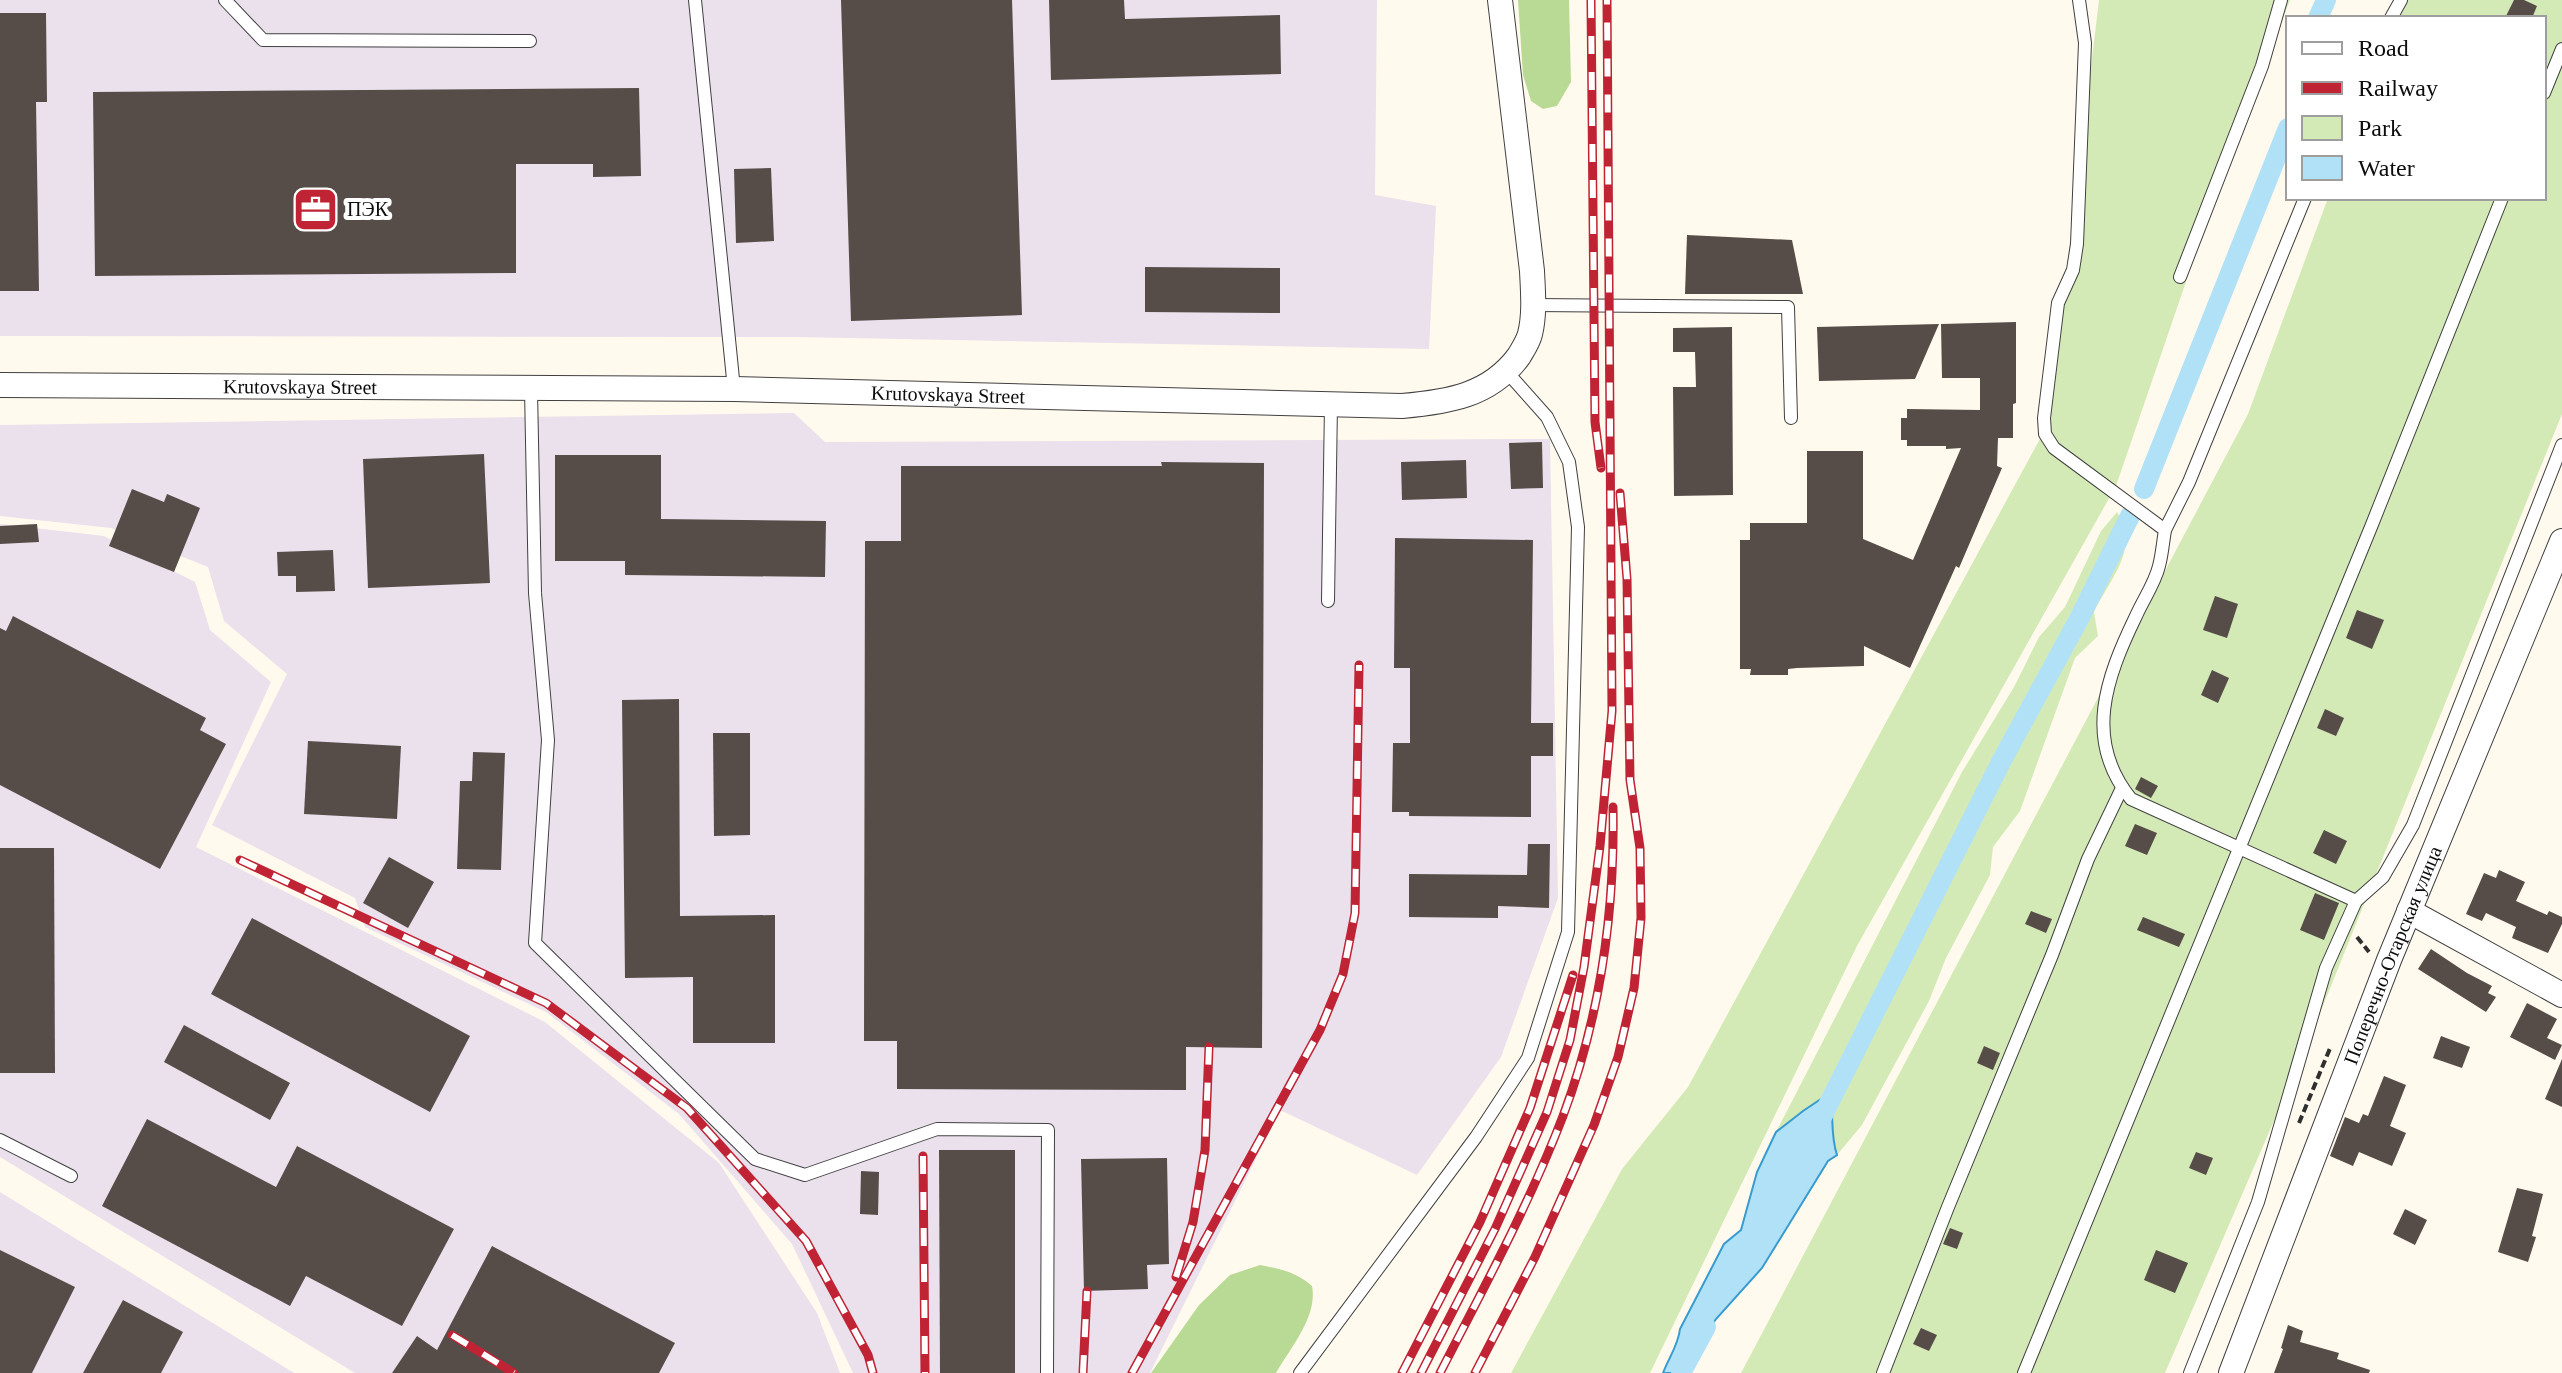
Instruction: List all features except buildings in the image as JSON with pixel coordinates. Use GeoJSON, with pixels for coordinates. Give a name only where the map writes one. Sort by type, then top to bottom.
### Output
{"type":"FeatureCollection","features":[{"type":"Feature","properties":{"kind":"street","name":"Krutovskaya Street"},"geometry":{"type":"LineString","coordinates":[[0,385],[734,389],[1402,406],[1441,402],[1472,393],[1507,372],[1530,335],[1532,271],[1500,0]]}},
{"type":"Feature","properties":{"kind":"street","name":"Поперечно-Отарская улица"},"geometry":{"type":"LineString","coordinates":[[2231,1373],[2389,960],[2562,541]]}},
{"type":"Feature","properties":{"kind":"street"},"geometry":{"type":"LineString","coordinates":[[2409,911],[2562,995]]}},
{"type":"Feature","properties":{"kind":"lane"},"geometry":{"type":"LineString","coordinates":[[225,0],[263,40],[530,41]]}},
{"type":"Feature","properties":{"kind":"lane"},"geometry":{"type":"LineString","coordinates":[[695,0],[734,389]]}},
{"type":"Feature","properties":{"kind":"lane"},"geometry":{"type":"LineString","coordinates":[[2079,0],[2085,43],[2077,244],[2073,270],[2058,303],[2044,418],[2045,434],[2054,448],[2165,530]]}},
{"type":"Feature","properties":{"kind":"lane"},"geometry":{"type":"LineString","coordinates":[[2180,277],[2262,66],[2281,0]]}},
{"type":"Feature","properties":{"kind":"lane"},"geometry":{"type":"LineString","coordinates":[[2546,88],[2562,49]]}},
{"type":"Feature","properties":{"kind":"lane"},"geometry":{"type":"LineString","coordinates":[[2304,200],[2189,482],[2165,530],[2159,568],[2116,657],[2102,709],[2107,761],[2131,799],[2356,901]]}},
{"type":"Feature","properties":{"kind":"lane"},"geometry":{"type":"LineString","coordinates":[[2024,1373],[2371,527],[2501,200]]}},
{"type":"Feature","properties":{"kind":"lane"},"geometry":{"type":"LineString","coordinates":[[1533,305],[1788,307],[1791,418]]}},
{"type":"Feature","properties":{"kind":"lane"},"geometry":{"type":"LineString","coordinates":[[1300,1373],[1476,1137],[1528,1058],[1568,932],[1578,527],[1569,462],[1547,417],[1507,372]]}},
{"type":"Feature","properties":{"kind":"lane"},"geometry":{"type":"LineString","coordinates":[[531,390],[535,593],[548,740],[535,943],[755,1159],[805,1175],[937,1129],[1048,1130],[1047,1373]]}},
{"type":"Feature","properties":{"kind":"lane"},"geometry":{"type":"LineString","coordinates":[[1328,601],[1331,404]]}},
{"type":"Feature","properties":{"kind":"lane"},"geometry":{"type":"LineString","coordinates":[[2190,1373],[2258,1202],[2326,968],[2356,901],[2383,877],[2413,825],[2562,445]]}},
{"type":"Feature","properties":{"kind":"lane"},"geometry":{"type":"LineString","coordinates":[[1883,1373],[2088,859],[2122,788]]}},
{"type":"Feature","properties":{"kind":"lane"},"geometry":{"type":"LineString","coordinates":[[0,1140],[71,1176]]}},
{"type":"Feature","properties":{"kind":"path"},"geometry":{"type":"LineString","coordinates":[[2347,922],[2369,952],[2389,960]]}},
{"type":"Feature","properties":{"kind":"shaded area"},"geometry":{"type":"Polygon","coordinates":[[[0,0],[1377,0],[1375,195],[1436,206],[1429,349],[795,337],[0,336],[0,0]]]}},
{"type":"Feature","properties":{"kind":"shaded area"},"geometry":{"type":"Polygon","coordinates":[[[794,413],[825,442],[1550,439],[1558,898],[1501,1057],[1417,1175],[1280,1110],[1150,1373],[853,1373],[792,1244],[679,1114],[546,1012],[365,927],[355,898],[212,825],[287,674],[224,621],[208,567],[111,528],[0,516],[0,425],[794,413]]]}},
{"type":"Feature","properties":{"kind":"shaded area"},"geometry":{"type":"Polygon","coordinates":[[[0,524],[104,536],[195,582],[210,630],[271,682],[196,847],[545,1022],[719,1163],[817,1313],[840,1373],[355,1373],[0,1157],[0,524]]]}},
{"type":"Feature","properties":{"kind":"shaded area"},"geometry":{"type":"Polygon","coordinates":[[[0,1192],[294,1373],[0,1373],[0,1192]]]}},
{"type":"Feature","properties":{"kind":"green space"},"geometry":{"type":"Polygon","coordinates":[[[1518,0],[1569,0],[1571,82],[1557,106],[1543,109],[1531,101],[1523,75],[1518,0]]]}},
{"type":"Feature","properties":{"kind":"green space"},"geometry":{"type":"Polygon","coordinates":[[[2099,0],[2290,0],[2213,203],[2116,486],[1857,946],[1650,1373],[1511,1373],[1622,1169],[1688,1087],[2048,424],[2099,0]]]}},
{"type":"Feature","properties":{"kind":"green space"},"geometry":{"type":"Polygon","coordinates":[[[2400,0],[2562,0],[2562,414],[2314,1028],[2165,1373],[1741,1373],[2248,414],[2327,200],[2546,200],[2546,16],[2394,16],[2400,0]]]}},
{"type":"Feature","properties":{"kind":"green space"},"geometry":{"type":"Polygon","coordinates":[[[2117,512],[2126,538],[2115,575],[2094,612],[2098,636],[2075,658],[2020,811],[1993,847],[1990,875],[1946,958],[1929,1001],[1862,1125],[1837,1155],[1830,1094],[1776,1132],[1962,772],[2014,687],[2039,637],[2065,607],[2101,531],[2117,512]]]}},
{"type":"Feature","properties":{"kind":"green space"},"geometry":{"type":"Polygon","coordinates":[[[1260,1265],[1288,1272],[1312,1286],[1313,1297],[1307,1320],[1276,1373],[1151,1373],[1199,1305],[1230,1275],[1260,1265]]]}},
{"type":"Feature","properties":{"kind":"water"},"geometry":{"type":"Polygon","coordinates":[[[1830,1093],[1837,1155],[1828,1161],[1762,1268],[1716,1319],[1679,1373],[1663,1373],[1680,1329],[1724,1244],[1741,1230],[1757,1172],[1776,1132],[1830,1093]]]}},
{"type":"Feature","properties":{"kind":"waterway"},"geometry":{"type":"LineString","coordinates":[[2319,16],[2326,0]]}},
{"type":"Feature","properties":{"kind":"waterway"},"geometry":{"type":"LineString","coordinates":[[2144,489],[2286,133]]}},
{"type":"Feature","properties":{"kind":"waterway"},"geometry":{"type":"LineString","coordinates":[[1820,1121],[2002,760],[2079,619],[2130,516]]}},
{"type":"Feature","properties":{"kind":"waterway"},"geometry":{"type":"LineString","coordinates":[[1681,1373],[1706,1327]]}},
{"type":"Feature","properties":{"kind":"railway"},"geometry":{"type":"LineString","coordinates":[[1591,0],[1595,422],[1601,468]]}},
{"type":"Feature","properties":{"kind":"railway"},"geometry":{"type":"LineString","coordinates":[[1421,1373],[1495,1229],[1547,1112],[1570,1040],[1584,967],[1600,846],[1612,711],[1607,0]]}},
{"type":"Feature","properties":{"kind":"railway"},"geometry":{"type":"LineString","coordinates":[[1475,1373],[1535,1257],[1594,1125],[1618,1057],[1634,988],[1641,918],[1640,848],[1630,780],[1627,579],[1620,493]]}},
{"type":"Feature","properties":{"kind":"railway"},"geometry":{"type":"LineString","coordinates":[[1132,1373],[1320,1030],[1343,974],[1355,913],[1359,665]]}},
{"type":"Feature","properties":{"kind":"railway"},"geometry":{"type":"LineString","coordinates":[[1440,1373],[1535,1182],[1576,1079],[1603,964],[1611,886],[1613,807]]}},
{"type":"Feature","properties":{"kind":"railway"},"geometry":{"type":"LineString","coordinates":[[240,860],[546,1003],[687,1108],[806,1241],[868,1355],[873,1373]]}},
{"type":"Feature","properties":{"kind":"railway"},"geometry":{"type":"LineString","coordinates":[[1402,1373],[1480,1222],[1530,1108],[1573,975]]}},
{"type":"Feature","properties":{"kind":"railway"},"geometry":{"type":"LineString","coordinates":[[1176,1277],[1193,1222],[1205,1150],[1209,1047]]}},
{"type":"Feature","properties":{"kind":"railway"},"geometry":{"type":"LineString","coordinates":[[923,1156],[925,1373]]}},
{"type":"Feature","properties":{"kind":"railway"},"geometry":{"type":"LineString","coordinates":[[1083,1373],[1087,1291]]}},
{"type":"Feature","properties":{"kind":"railway"},"geometry":{"type":"LineString","coordinates":[[452,1335],[514,1373]]}},
{"type":"Feature","properties":{"kind":"place","name":"ПЭК"},"geometry":{"type":"Point","coordinates":[316,209]}}]}
